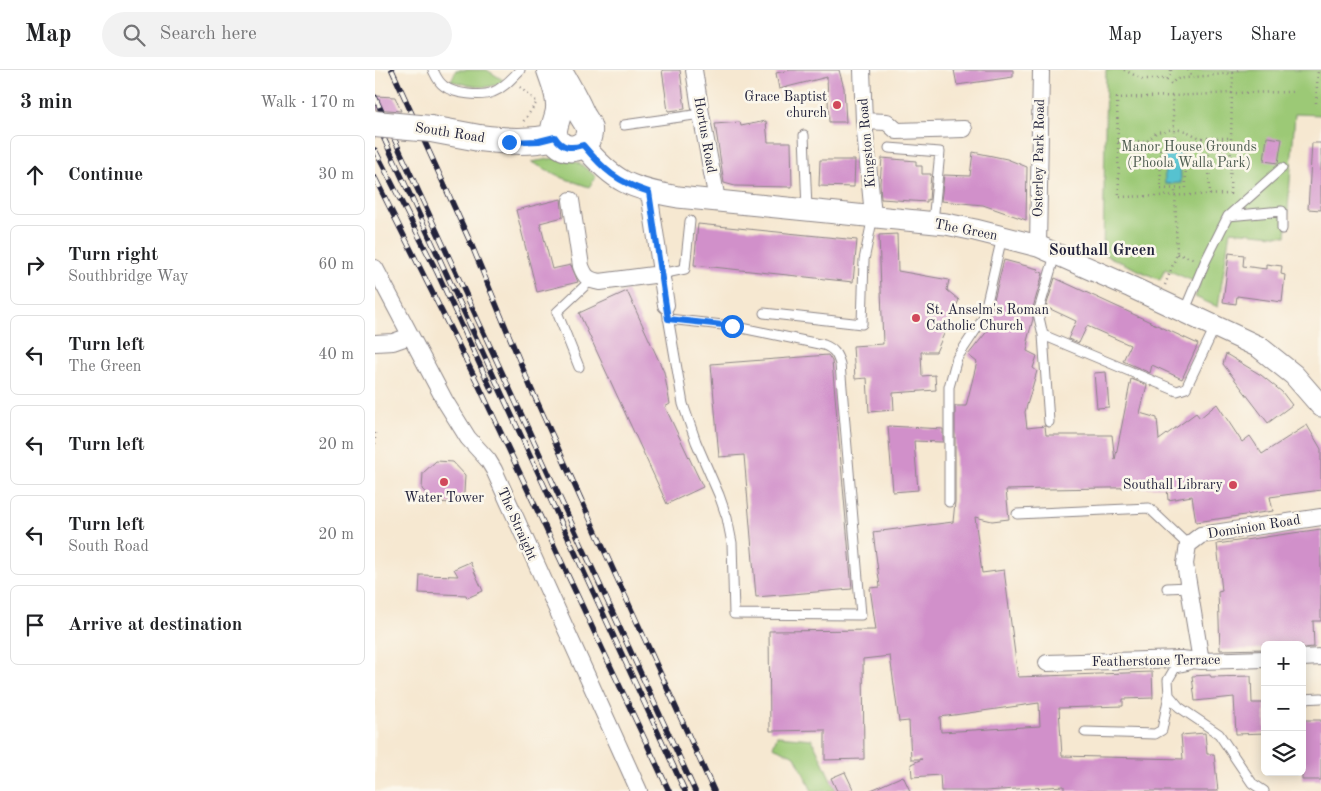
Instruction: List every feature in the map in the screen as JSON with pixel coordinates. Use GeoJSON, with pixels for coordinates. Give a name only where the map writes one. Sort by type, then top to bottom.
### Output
{"type":"FeatureCollection","features":[{"type":"Feature","properties":{"kind":"main road"},"geometry":{"type":"LineString","coordinates":[[549,70],[557,93],[559,107],[556,128],[559,144],[566,148],[575,148],[583,145],[587,139],[589,129],[572,92],[558,70]]}},
{"type":"Feature","properties":{"kind":"main road"},"geometry":{"type":"LineString","coordinates":[[556,128],[565,114],[583,117]]}},
{"type":"Feature","properties":{"kind":"main road","name":"South Road"},"geometry":{"type":"LineString","coordinates":[[375,124],[431,129],[509,142],[539,141],[556,128]]}},
{"type":"Feature","properties":{"kind":"street","name":"Hortus Road"},"geometry":{"type":"LineString","coordinates":[[694,70],[717,200]]}},
{"type":"Feature","properties":{"kind":"street","name":"Kingston Road"},"geometry":{"type":"LineString","coordinates":[[862,70],[864,121],[873,216]]}},
{"type":"Feature","properties":{"kind":"street","name":"Osterley Park Road"},"geometry":{"type":"LineString","coordinates":[[1041,70],[1046,251]]}},
{"type":"Feature","properties":{"kind":"street"},"geometry":{"type":"LineString","coordinates":[[864,121],[887,122],[897,131],[964,129]]}},
{"type":"Feature","properties":{"kind":"street","name":"The Green"},"geometry":{"type":"LineString","coordinates":[[583,145],[597,162],[618,179],[649,192],[677,197],[933,223],[1002,237],[1046,251],[1159,300],[1259,347],[1294,375],[1321,406]]}},
{"type":"Feature","properties":{"kind":"street"},"geometry":{"type":"LineString","coordinates":[[649,192],[667,312]]}},
{"type":"Feature","properties":{"kind":"street"},"geometry":{"type":"LineString","coordinates":[[571,200],[581,266],[584,274],[590,281],[600,282],[661,274]]}},
{"type":"Feature","properties":{"kind":"street","name":"The Straight"},"geometry":{"type":"LineString","coordinates":[[375,268],[445,402],[468,438],[488,460],[494,470],[639,791]]}},
{"type":"Feature","properties":{"kind":"street"},"geometry":{"type":"LineString","coordinates":[[375,343],[393,342],[410,336]]}},
{"type":"Feature","properties":{"kind":"street","name":"Dominion Road"},"geometry":{"type":"LineString","coordinates":[[1188,545],[1201,535],[1321,517]]}},
{"type":"Feature","properties":{"kind":"street"},"geometry":{"type":"LineString","coordinates":[[1188,545],[1185,564],[1201,661]]}},
{"type":"Feature","properties":{"kind":"street"},"geometry":{"type":"LineString","coordinates":[[1306,658],[1321,657]]}},
{"type":"Feature","properties":{"kind":"street","name":"Featherstone Terrace"},"geometry":{"type":"LineString","coordinates":[[1047,663],[1181,659],[1201,661],[1261,659]]}},
{"type":"Feature","properties":{"kind":"lane"},"geometry":{"type":"LineString","coordinates":[[433,70],[438,81],[452,91],[486,95],[501,88],[520,70]]}},
{"type":"Feature","properties":{"kind":"lane"},"geometry":{"type":"LineString","coordinates":[[624,125],[701,114]]}},
{"type":"Feature","properties":{"kind":"lane"},"geometry":{"type":"LineString","coordinates":[[804,135],[807,210]]}},
{"type":"Feature","properties":{"kind":"lane"},"geometry":{"type":"LineString","coordinates":[[889,148],[940,152],[933,223]]}},
{"type":"Feature","properties":{"kind":"lane"},"geometry":{"type":"LineString","coordinates":[[1184,312],[1205,262],[1228,216],[1282,168]]}},
{"type":"Feature","properties":{"kind":"lane"},"geometry":{"type":"LineString","coordinates":[[1228,216],[1282,210],[1282,229]]}},
{"type":"Feature","properties":{"kind":"lane"},"geometry":{"type":"LineString","coordinates":[[764,313],[862,324],[864,260],[873,216]]}},
{"type":"Feature","properties":{"kind":"lane"},"geometry":{"type":"LineString","coordinates":[[661,274],[685,270],[690,221]]}},
{"type":"Feature","properties":{"kind":"lane"},"geometry":{"type":"LineString","coordinates":[[949,502],[949,387],[957,358],[983,319],[1002,237]]}},
{"type":"Feature","properties":{"kind":"lane"},"geometry":{"type":"LineString","coordinates":[[1046,251],[1039,313],[1043,335],[1049,422]]}},
{"type":"Feature","properties":{"kind":"lane"},"geometry":{"type":"LineString","coordinates":[[579,367],[557,312],[590,281]]}},
{"type":"Feature","properties":{"kind":"lane"},"geometry":{"type":"LineString","coordinates":[[667,312],[824,344],[832,348],[837,354],[840,364],[861,614],[734,614],[732,543],[727,518],[696,442],[683,404],[667,312]]}},
{"type":"Feature","properties":{"kind":"lane"},"geometry":{"type":"LineString","coordinates":[[1043,335],[1177,391],[1186,388],[1215,327]]}},
{"type":"Feature","properties":{"kind":"lane"},"geometry":{"type":"LineString","coordinates":[[1017,514],[1149,508],[1188,545]]}},
{"type":"Feature","properties":{"kind":"lane"},"geometry":{"type":"LineString","coordinates":[[1167,588],[1189,587]]}},
{"type":"Feature","properties":{"kind":"lane"},"geometry":{"type":"LineString","coordinates":[[1085,732],[1155,734],[1162,730],[1169,694],[1168,680],[1175,668],[1201,661]]}},
{"type":"Feature","properties":{"kind":"lane"},"geometry":{"type":"LineString","coordinates":[[1169,694],[1179,707],[1219,734],[1252,783],[1264,791]]}},
{"type":"Feature","properties":{"kind":"lane"},"geometry":{"type":"LineString","coordinates":[[1306,699],[1321,698]]}},
{"type":"Feature","properties":{"kind":"path"},"geometry":{"type":"LineString","coordinates":[[1124,70],[1143,78],[1166,79],[1171,84],[1176,79],[1233,73],[1238,70]]}},
{"type":"Feature","properties":{"kind":"path"},"geometry":{"type":"LineString","coordinates":[[1166,79],[1171,74],[1171,70]]}},
{"type":"Feature","properties":{"kind":"path"},"geometry":{"type":"LineString","coordinates":[[1188,70],[1192,78]]}},
{"type":"Feature","properties":{"kind":"path"},"geometry":{"type":"LineString","coordinates":[[1316,103],[1318,70]]}},
{"type":"Feature","properties":{"kind":"path"},"geometry":{"type":"LineString","coordinates":[[1233,73],[1233,94],[1230,194],[1119,197],[1117,98],[1172,96],[1233,94],[1293,92]]}},
{"type":"Feature","properties":{"kind":"path"},"geometry":{"type":"LineString","coordinates":[[1171,74],[1176,79]]}},
{"type":"Feature","properties":{"kind":"path"},"geometry":{"type":"LineString","coordinates":[[509,142],[537,102],[518,86],[523,81]]}},
{"type":"Feature","properties":{"kind":"path"},"geometry":{"type":"LineString","coordinates":[[1172,96],[1175,148]]}},
{"type":"Feature","properties":{"kind":"path"},"geometry":{"type":"LineString","coordinates":[[1118,142],[1146,142],[1157,132],[1174,129],[1186,131],[1200,138],[1231,138]]}},
{"type":"Feature","properties":{"kind":"path"},"geometry":{"type":"LineString","coordinates":[[1208,138],[1210,194]]}},
{"type":"Feature","properties":{"kind":"path"},"geometry":{"type":"LineString","coordinates":[[1185,147],[1186,188],[1175,188],[1161,189],[1160,148],[1185,147]]}},
{"type":"Feature","properties":{"kind":"path"},"geometry":{"type":"LineString","coordinates":[[1159,300],[1177,254],[1175,188]]}},
{"type":"Feature","properties":{"kind":"path"},"geometry":{"type":"LineString","coordinates":[[1177,254],[1205,262]]}},
{"type":"Feature","properties":{"kind":"path"},"geometry":{"type":"LineString","coordinates":[[375,433],[375,446]]}},
{"type":"Feature","properties":{"kind":"green space"},"geometry":{"type":"Polygon","coordinates":[[[456,70],[487,70],[503,80],[497,84],[485,87],[451,81],[456,70]]]}},
{"type":"Feature","properties":{"kind":"green space","name":"Manor House Grounds (Phoola Walla Park)"},"geometry":{"type":"Polygon","coordinates":[[[1106,70],[1321,70],[1321,115],[1295,114],[1286,236],[1230,231],[1218,307],[1195,297],[1200,284],[1165,269],[1160,280],[1103,254],[1106,70]]]}},
{"type":"Feature","properties":{"kind":"green space"},"geometry":{"type":"Polygon","coordinates":[[[555,158],[568,159],[578,163],[596,177],[589,187],[563,178],[531,162],[555,158]]]}},
{"type":"Feature","properties":{"kind":"green space"},"geometry":{"type":"Polygon","coordinates":[[[777,736],[812,739],[836,791],[812,791],[795,756],[773,747],[777,736]]]}},
{"type":"Feature","properties":{"kind":"water"},"geometry":{"type":"Polygon","coordinates":[[[1164,153],[1180,153],[1181,183],[1165,184],[1164,153]]]}},
{"type":"Feature","properties":{"kind":"building"},"geometry":{"type":"Polygon","coordinates":[[[662,70],[680,70],[685,109],[668,111],[662,70]]]}},
{"type":"Feature","properties":{"kind":"building"},"geometry":{"type":"Polygon","coordinates":[[[790,70],[839,70],[844,88],[846,122],[829,122],[827,77],[779,89],[776,73],[790,70]]]}},
{"type":"Feature","properties":{"kind":"building"},"geometry":{"type":"Polygon","coordinates":[[[954,70],[1013,70],[1013,77],[957,85],[954,70]]]}},
{"type":"Feature","properties":{"kind":"building"},"geometry":{"type":"Polygon","coordinates":[[[375,96],[395,97],[401,111],[375,109],[375,96]]]}},
{"type":"Feature","properties":{"kind":"building"},"geometry":{"type":"Polygon","coordinates":[[[766,121],[768,142],[791,142],[792,187],[735,186],[724,183],[715,124],[740,122],[741,126],[766,121]]]}},
{"type":"Feature","properties":{"kind":"building"},"geometry":{"type":"Polygon","coordinates":[[[1267,137],[1282,139],[1278,163],[1264,161],[1267,137]]]}},
{"type":"Feature","properties":{"kind":"building"},"geometry":{"type":"Polygon","coordinates":[[[1312,143],[1321,143],[1321,210],[1308,209],[1312,143]]]}},
{"type":"Feature","properties":{"kind":"building"},"geometry":{"type":"Polygon","coordinates":[[[973,152],[1007,159],[1027,167],[1026,220],[983,205],[941,201],[944,175],[970,176],[973,152]]]}},
{"type":"Feature","properties":{"kind":"building"},"geometry":{"type":"Polygon","coordinates":[[[882,158],[916,161],[916,166],[922,166],[922,174],[931,174],[929,200],[927,199],[927,202],[881,199],[882,158]]]}},
{"type":"Feature","properties":{"kind":"building"},"geometry":{"type":"Polygon","coordinates":[[[820,160],[855,160],[854,187],[819,186],[820,160]]]}},
{"type":"Feature","properties":{"kind":"building"},"geometry":{"type":"Polygon","coordinates":[[[561,199],[563,217],[540,223],[552,269],[571,265],[578,282],[537,292],[516,210],[561,199]]]}},
{"type":"Feature","properties":{"kind":"building"},"geometry":{"type":"Polygon","coordinates":[[[698,224],[857,240],[853,282],[694,265],[698,224]]]}},
{"type":"Feature","properties":{"kind":"building"},"geometry":{"type":"Polygon","coordinates":[[[897,234],[898,271],[949,280],[947,290],[959,300],[936,352],[921,352],[922,376],[935,375],[936,390],[893,393],[894,410],[869,412],[867,378],[855,379],[853,346],[883,344],[879,235],[897,234]]]}},
{"type":"Feature","properties":{"kind":"building"},"geometry":{"type":"Polygon","coordinates":[[[1229,253],[1244,255],[1243,266],[1266,269],[1266,264],[1282,266],[1281,274],[1285,275],[1282,302],[1237,296],[1236,304],[1223,302],[1229,253]]]}},
{"type":"Feature","properties":{"kind":"building"},"geometry":{"type":"Polygon","coordinates":[[[1004,260],[1038,269],[1037,271],[1043,273],[1032,311],[1033,319],[1027,341],[1029,341],[1027,351],[1037,356],[1033,368],[1037,371],[1025,412],[1027,428],[1045,426],[1046,435],[1112,435],[1115,460],[1131,379],[1147,385],[1140,413],[1157,418],[1159,440],[1196,413],[1200,418],[1217,404],[1242,442],[1250,436],[1262,454],[1307,425],[1321,449],[1321,490],[1270,497],[1273,511],[1196,522],[1192,496],[1168,500],[1167,487],[1048,489],[1006,490],[1009,519],[992,521],[975,517],[982,573],[1004,570],[1018,677],[1152,672],[1153,698],[1123,699],[1123,706],[1059,708],[1062,756],[1183,759],[1181,735],[1205,733],[1207,754],[1214,754],[1218,791],[1064,791],[1064,786],[985,791],[941,791],[940,775],[912,777],[911,764],[922,759],[911,759],[909,721],[899,722],[890,656],[863,659],[864,759],[825,760],[825,730],[770,731],[769,631],[876,630],[870,588],[880,587],[873,532],[953,522],[955,502],[955,406],[966,406],[977,362],[968,355],[993,324],[988,323],[1004,260]],[[1039,703],[940,717],[941,732],[1040,726],[1039,703]]]}},
{"type":"Feature","properties":{"kind":"building"},"geometry":{"type":"Polygon","coordinates":[[[1055,278],[1198,344],[1182,379],[1152,365],[1150,373],[1123,361],[1130,345],[1087,326],[1079,343],[1068,339],[1076,321],[1046,307],[1055,278]]]}},
{"type":"Feature","properties":{"kind":"building"},"geometry":{"type":"Polygon","coordinates":[[[627,291],[664,372],[670,404],[665,407],[703,487],[667,504],[579,313],[627,291]]]}},
{"type":"Feature","properties":{"kind":"building"},"geometry":{"type":"Polygon","coordinates":[[[1226,354],[1261,375],[1282,392],[1292,405],[1268,423],[1223,364],[1226,354]]]}},
{"type":"Feature","properties":{"kind":"building"},"geometry":{"type":"Polygon","coordinates":[[[828,355],[832,361],[852,589],[756,597],[744,455],[719,457],[711,364],[828,355]]]}},
{"type":"Feature","properties":{"kind":"building"},"geometry":{"type":"Polygon","coordinates":[[[1106,372],[1109,407],[1097,408],[1094,373],[1106,372]]]}},
{"type":"Feature","properties":{"kind":"building"},"geometry":{"type":"Polygon","coordinates":[[[888,426],[943,429],[943,442],[914,441],[918,490],[893,492],[888,426]]]}},
{"type":"Feature","properties":{"kind":"building","name":"Water Tower"},"geometry":{"type":"Polygon","coordinates":[[[436,461],[453,462],[465,475],[464,493],[453,503],[434,502],[422,489],[423,473],[436,461]]]}},
{"type":"Feature","properties":{"kind":"building"},"geometry":{"type":"Polygon","coordinates":[[[1321,529],[1321,621],[1313,621],[1314,647],[1306,648],[1306,641],[1261,641],[1261,649],[1220,650],[1218,592],[1222,591],[1217,544],[1321,529]]]}},
{"type":"Feature","properties":{"kind":"building"},"geometry":{"type":"Polygon","coordinates":[[[470,562],[483,591],[467,598],[466,595],[419,593],[420,575],[458,576],[454,569],[470,562]]]}},
{"type":"Feature","properties":{"kind":"building"},"geometry":{"type":"Polygon","coordinates":[[[1192,676],[1251,676],[1252,703],[1261,703],[1261,733],[1236,734],[1234,697],[1195,701],[1192,676]]]}},
{"type":"Feature","properties":{"kind":"building"},"geometry":{"type":"Polygon","coordinates":[[[1306,720],[1321,720],[1321,780],[1302,780],[1302,776],[1306,776],[1306,720]]]}},
{"type":"Feature","properties":{"kind":"building"},"geometry":{"type":"Polygon","coordinates":[[[845,772],[854,791],[837,791],[831,778],[845,772]]]}},
{"type":"Feature","properties":{"kind":"building"},"geometry":{"type":"Polygon","coordinates":[[[903,776],[910,791],[869,791],[903,776]]]}},
{"type":"Feature","properties":{"kind":"railway"},"geometry":{"type":"LineString","coordinates":[[392,70],[472,246],[530,386],[714,791]]}},
{"type":"Feature","properties":{"kind":"railway"},"geometry":{"type":"LineString","coordinates":[[375,97],[695,791]]}},
{"type":"Feature","properties":{"kind":"railway"},"geometry":{"type":"LineString","coordinates":[[375,119],[685,791]]}},
{"type":"Feature","properties":{"kind":"railway"},"geometry":{"type":"LineString","coordinates":[[375,150],[437,272],[492,391]]}},
{"type":"Feature","properties":{"kind":"railway"},"geometry":{"type":"LineString","coordinates":[[375,178],[479,386],[669,791]]}},
{"type":"Feature","properties":{"kind":"place","name":"Grace Baptist church"},"geometry":{"type":"Point","coordinates":[837,105]}},
{"type":"Feature","properties":{"kind":"place","name":"St. Anselm's Roman Catholic Church"},"geometry":{"type":"Point","coordinates":[916,318]}},
{"type":"Feature","properties":{"kind":"place","name":"Water Tower"},"geometry":{"type":"Point","coordinates":[444,482]}},
{"type":"Feature","properties":{"kind":"place","name":"Southall Library"},"geometry":{"type":"Point","coordinates":[1233,485]}},
{"type":"Feature","properties":{"kind":"district","name":"Southall Green"},"geometry":{"type":"Point","coordinates":[1102,251]}},
{"type":"Feature","properties":{"kind":"route"},"geometry":{"type":"LineString","coordinates":[[509,142],[539,141],[555,137],[559,144],[566,148],[575,148],[583,145],[597,162],[618,179],[649,192],[668,319],[732,326]]}}]}
